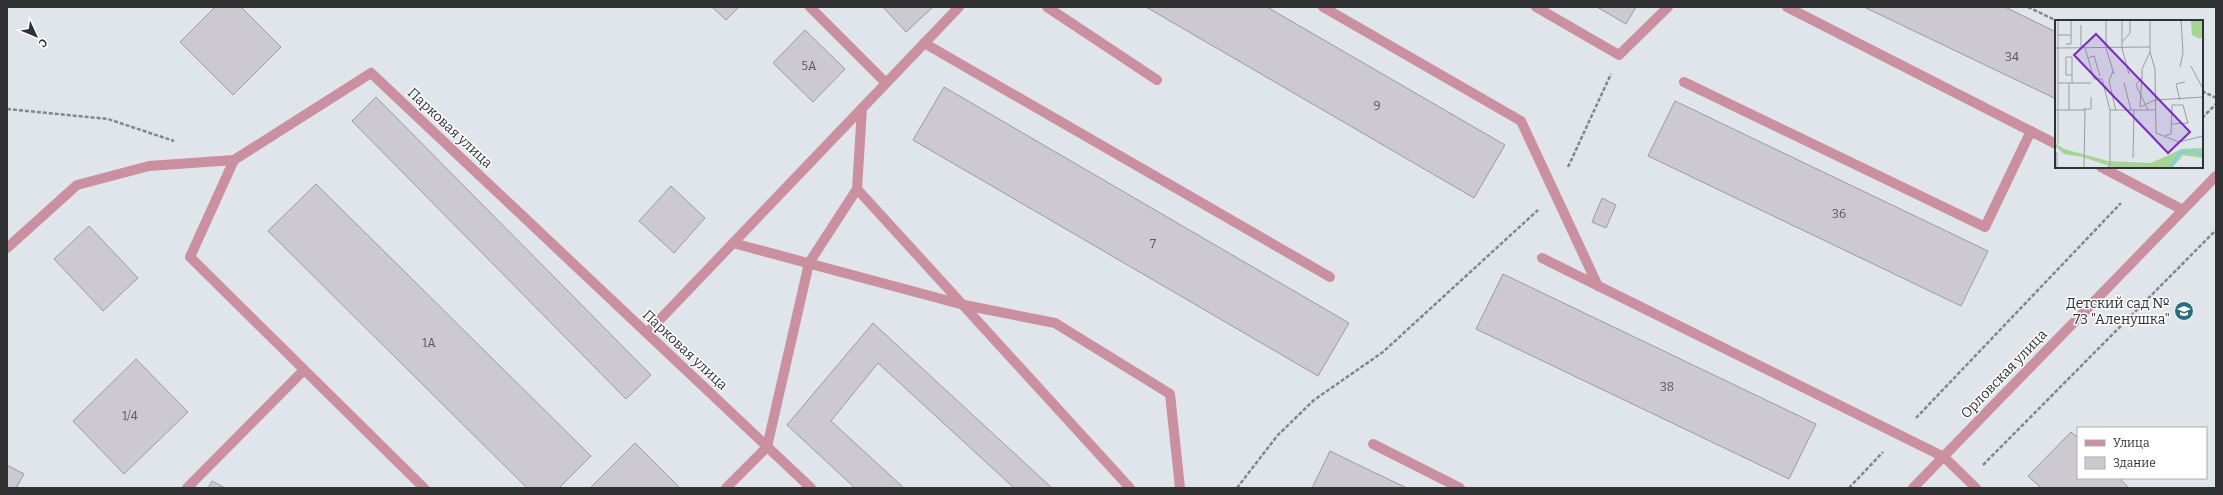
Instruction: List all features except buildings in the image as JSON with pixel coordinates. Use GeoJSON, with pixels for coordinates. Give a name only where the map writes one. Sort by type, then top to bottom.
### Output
{"type":"FeatureCollection","features":[{"type":"Feature","properties":{"kind":"street"},"geometry":{"type":"LineString","coordinates":[[810,7],[886,82]]}},
{"type":"Feature","properties":{"kind":"street"},"geometry":{"type":"LineString","coordinates":[[647,333],[959,7]]}},
{"type":"Feature","properties":{"kind":"street"},"geometry":{"type":"LineString","coordinates":[[1047,7],[1157,80]]}},
{"type":"Feature","properties":{"kind":"street"},"geometry":{"type":"LineString","coordinates":[[1323,7],[1521,121],[1598,286]]}},
{"type":"Feature","properties":{"kind":"street"},"geometry":{"type":"LineString","coordinates":[[1536,7],[1619,55],[1668,7]]}},
{"type":"Feature","properties":{"kind":"street"},"geometry":{"type":"LineString","coordinates":[[1787,7],[2055,143]]}},
{"type":"Feature","properties":{"kind":"street"},"geometry":{"type":"LineString","coordinates":[[924,43],[1330,277]]}},
{"type":"Feature","properties":{"kind":"street","name":"Парковая улица"},"geometry":{"type":"LineString","coordinates":[[7,248],[77,186],[149,166],[234,160],[372,73],[811,488]]}},
{"type":"Feature","properties":{"kind":"street"},"geometry":{"type":"LineString","coordinates":[[1684,82],[1985,227],[2031,131]]}},
{"type":"Feature","properties":{"kind":"street"},"geometry":{"type":"LineString","coordinates":[[726,488],[767,446],[809,264],[857,189],[862,108]]}},
{"type":"Feature","properties":{"kind":"street"},"geometry":{"type":"LineString","coordinates":[[234,160],[190,257],[424,488]]}},
{"type":"Feature","properties":{"kind":"street"},"geometry":{"type":"LineString","coordinates":[[2103,168],[2183,210]]}},
{"type":"Feature","properties":{"kind":"street","name":"Орловская улица"},"geometry":{"type":"LineString","coordinates":[[1913,488],[2216,176]]}},
{"type":"Feature","properties":{"kind":"street"},"geometry":{"type":"LineString","coordinates":[[857,189],[1130,488]]}},
{"type":"Feature","properties":{"kind":"street"},"geometry":{"type":"LineString","coordinates":[[732,243],[964,305],[1055,323],[1170,394],[1180,488]]}},
{"type":"Feature","properties":{"kind":"street"},"geometry":{"type":"LineString","coordinates":[[1542,258],[1944,457],[1976,488]]}},
{"type":"Feature","properties":{"kind":"street"},"geometry":{"type":"LineString","coordinates":[[187,488],[304,370]]}},
{"type":"Feature","properties":{"kind":"street"},"geometry":{"type":"LineString","coordinates":[[1373,444],[1460,488]]}},
{"type":"Feature","properties":{"kind":"path"},"geometry":{"type":"LineString","coordinates":[[2028,7],[2055,20]]}},
{"type":"Feature","properties":{"kind":"path"},"geometry":{"type":"LineString","coordinates":[[1236,488],[1277,436],[1314,400],[1383,352],[1555,194],[1619,55]]}},
{"type":"Feature","properties":{"kind":"path"},"geometry":{"type":"LineString","coordinates":[[2203,92],[2216,98]]}},
{"type":"Feature","properties":{"kind":"path"},"geometry":{"type":"LineString","coordinates":[[2203,117],[2216,104]]}},
{"type":"Feature","properties":{"kind":"path"},"geometry":{"type":"LineString","coordinates":[[7,109],[108,119],[182,143]]}},
{"type":"Feature","properties":{"kind":"path"},"geometry":{"type":"LineString","coordinates":[[1849,488],[2137,186]]}},
{"type":"Feature","properties":{"kind":"path"},"geometry":{"type":"LineString","coordinates":[[1968,480],[2216,230]]}},
{"type":"Feature","properties":{"kind":"place","name":"Детский сад № 73 \"Аленушка\""},"geometry":{"type":"Point","coordinates":[2184,311]}}]}
